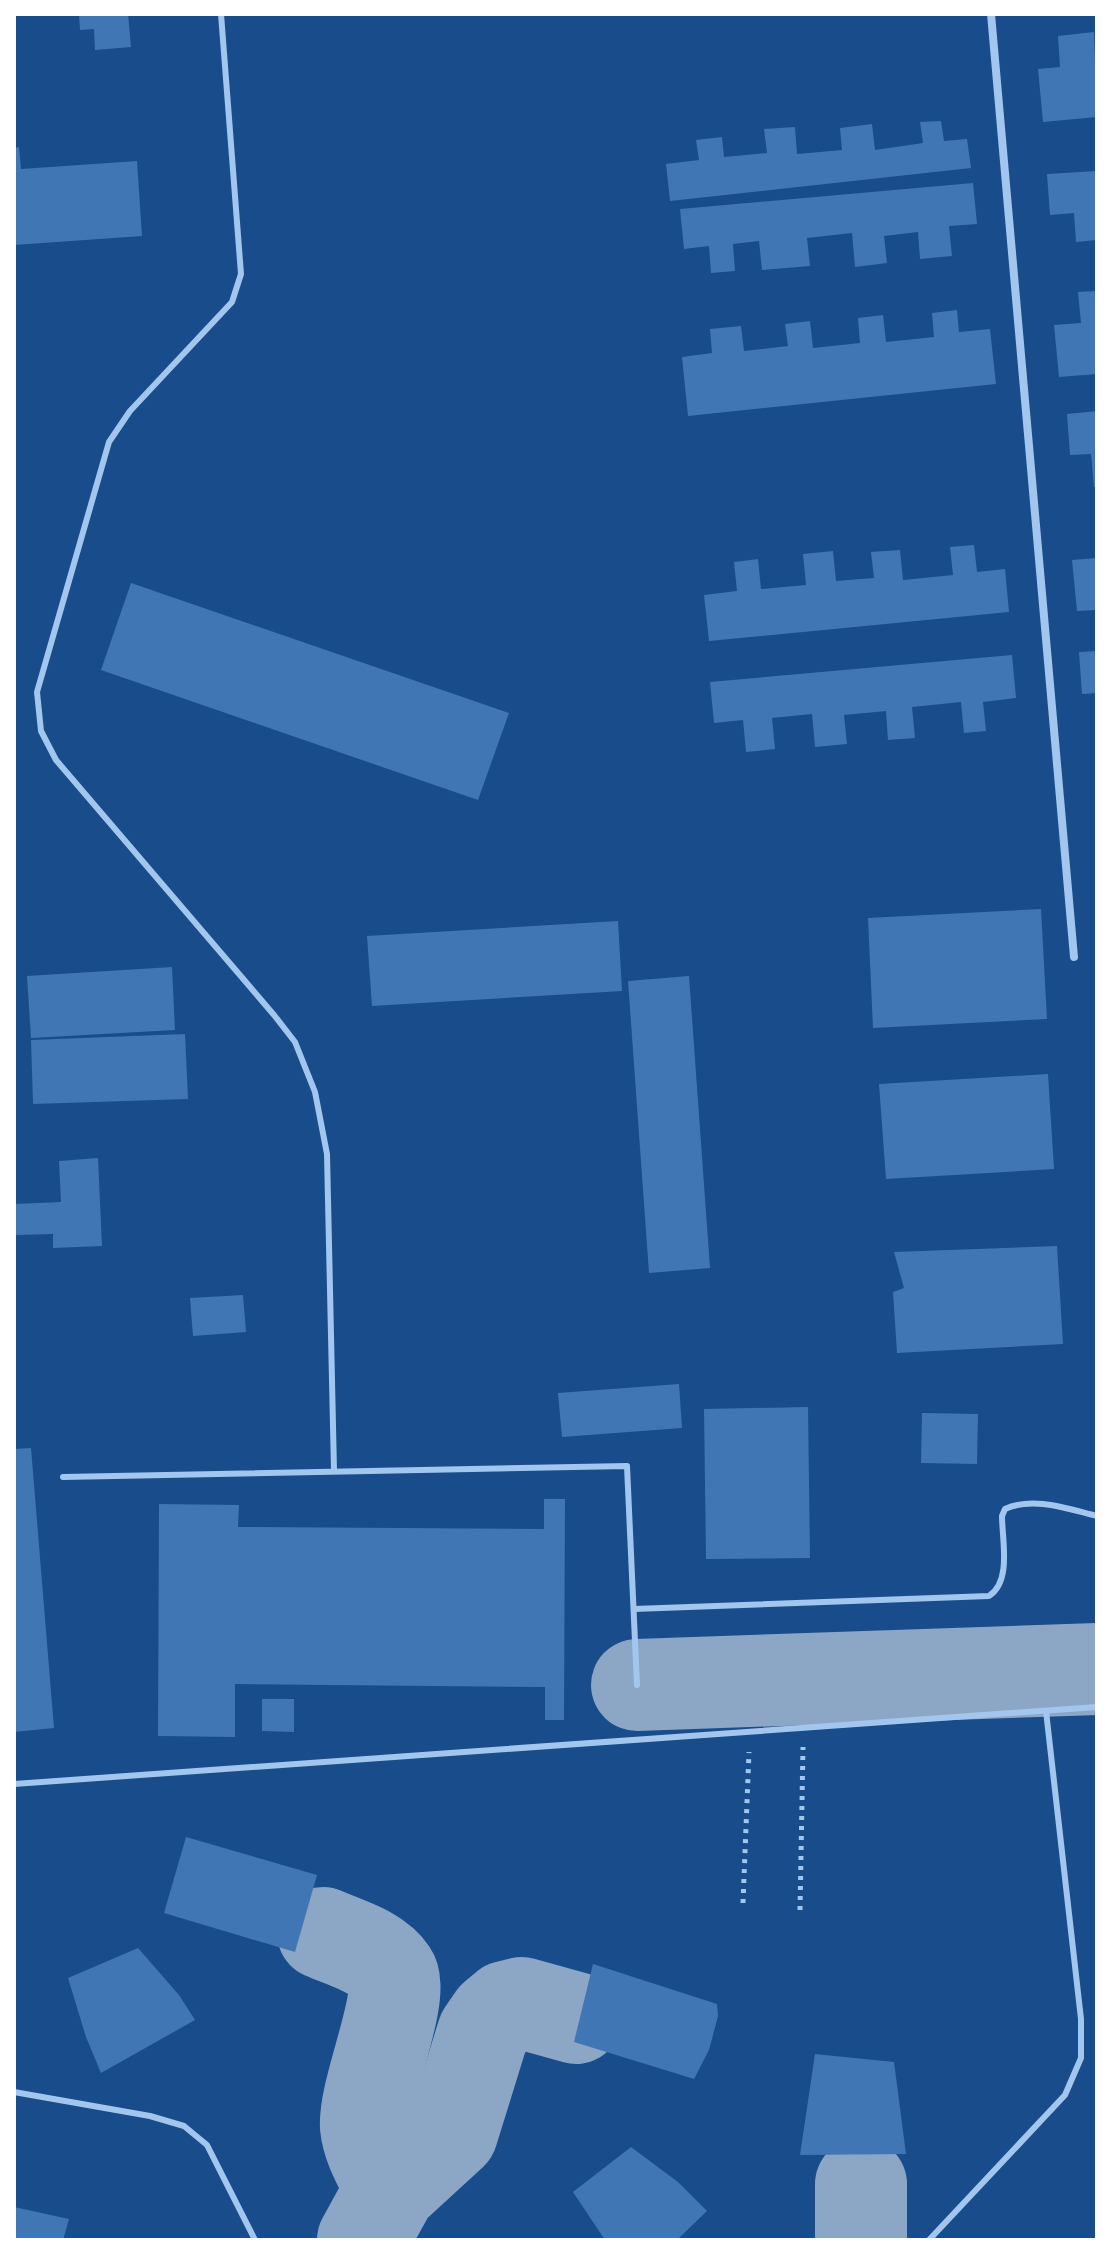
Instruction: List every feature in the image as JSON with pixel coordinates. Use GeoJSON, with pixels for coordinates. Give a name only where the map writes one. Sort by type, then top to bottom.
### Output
{"type":"FeatureCollection","features":[{"type":"Feature","properties":{"kind":"street"},"geometry":{"type":"LineString","coordinates":[[991,14],[1074,957]]}},
{"type":"Feature","properties":{"kind":"lane"},"geometry":{"type":"LineString","coordinates":[[221,14],[241,274],[232,302],[130,411],[109,442],[37,692],[41,731],[56,760],[274,1015],[295,1042],[315,1092],[327,1154],[334,1471]]}},
{"type":"Feature","properties":{"kind":"lane"},"geometry":{"type":"LineString","coordinates":[[63,1477],[627,1466],[637,1685]]}},
{"type":"Feature","properties":{"kind":"lane"},"geometry":{"type":"LineString","coordinates":[[634,1609],[989,1596],[998,1590],[1003,1578],[1002,1516],[1005,1509],[1015,1504],[1047,1504],[1097,1516]]}},
{"type":"Feature","properties":{"kind":"lane"},"geometry":{"type":"LineString","coordinates":[[14,1784],[1097,1707]]}},
{"type":"Feature","properties":{"kind":"lane"},"geometry":{"type":"LineString","coordinates":[[929,2240],[1065,2095],[1081,2058],[1081,2019],[1046,1711]]}},
{"type":"Feature","properties":{"kind":"lane"},"geometry":{"type":"LineString","coordinates":[[14,2092],[150,2116],[184,2126],[207,2145],[255,2240]]}},
{"type":"Feature","properties":{"kind":"path"},"geometry":{"type":"LineString","coordinates":[[800,1910],[804,1728]]}},
{"type":"Feature","properties":{"kind":"path"},"geometry":{"type":"LineString","coordinates":[[743,1903],[750,1732]]}},
{"type":"Feature","properties":{"kind":"building"},"geometry":{"type":"Polygon","coordinates":[[[79,14],[128,14],[131,47],[95,50],[94,29],[80,30],[79,14]]]}},
{"type":"Feature","properties":{"kind":"building"},"geometry":{"type":"Polygon","coordinates":[[[1094,32],[1097,117],[1043,122],[1038,69],[1060,67],[1058,36],[1094,32]]]}},
{"type":"Feature","properties":{"kind":"building"},"geometry":{"type":"Polygon","coordinates":[[[941,121],[944,141],[967,139],[971,168],[670,201],[666,164],[699,160],[696,140],[722,137],[724,157],[767,153],[764,129],[795,127],[797,154],[842,150],[840,128],[872,124],[875,150],[923,143],[920,122],[941,121]]]}},
{"type":"Feature","properties":{"kind":"building"},"geometry":{"type":"Polygon","coordinates":[[[19,147],[21,169],[137,161],[142,236],[14,245],[14,148],[19,147]]]}},
{"type":"Feature","properties":{"kind":"building"},"geometry":{"type":"Polygon","coordinates":[[[1097,171],[1097,240],[1076,242],[1074,213],[1050,215],[1047,174],[1097,171]]]}},
{"type":"Feature","properties":{"kind":"building"},"geometry":{"type":"Polygon","coordinates":[[[973,183],[977,224],[949,226],[952,256],[920,259],[918,232],[884,236],[887,263],[855,267],[852,233],[807,238],[810,266],[762,270],[759,241],[733,244],[735,271],[711,273],[709,246],[684,249],[680,209],[973,183]]]}},
{"type":"Feature","properties":{"kind":"building"},"geometry":{"type":"Polygon","coordinates":[[[1097,291],[1097,374],[1059,377],[1054,325],[1081,323],[1078,292],[1097,291]]]}},
{"type":"Feature","properties":{"kind":"building"},"geometry":{"type":"Polygon","coordinates":[[[957,310],[959,332],[990,329],[996,384],[688,416],[682,357],[712,353],[710,329],[741,326],[744,351],[788,346],[785,324],[810,321],[813,348],[860,343],[858,318],[883,315],[886,342],[934,337],[932,313],[957,310]]]}},
{"type":"Feature","properties":{"kind":"building"},"geometry":{"type":"Polygon","coordinates":[[[1097,411],[1097,487],[1094,487],[1091,454],[1070,455],[1067,414],[1097,411]]]}},
{"type":"Feature","properties":{"kind":"building"},"geometry":{"type":"Polygon","coordinates":[[[974,545],[977,572],[1005,569],[1009,612],[709,641],[704,595],[737,591],[734,562],[758,559],[761,589],[806,585],[803,554],[833,551],[836,581],[874,578],[871,552],[900,550],[903,580],[953,575],[950,547],[974,545]]]}},
{"type":"Feature","properties":{"kind":"building"},"geometry":{"type":"Polygon","coordinates":[[[1097,558],[1097,610],[1077,611],[1072,560],[1097,558]]]}},
{"type":"Feature","properties":{"kind":"building"},"geometry":{"type":"Polygon","coordinates":[[[131,583],[509,713],[478,800],[101,670],[131,583]]]}},
{"type":"Feature","properties":{"kind":"building"},"geometry":{"type":"Polygon","coordinates":[[[1097,651],[1097,693],[1082,694],[1079,652],[1097,651]]]}},
{"type":"Feature","properties":{"kind":"building"},"geometry":{"type":"Polygon","coordinates":[[[1012,655],[1016,698],[983,702],[986,731],[964,733],[961,702],[912,707],[915,738],[888,740],[886,711],[844,715],[847,744],[815,747],[812,714],[772,718],[775,749],[746,752],[743,720],[714,723],[710,682],[1012,655]]]}},
{"type":"Feature","properties":{"kind":"building"},"geometry":{"type":"Polygon","coordinates":[[[1041,909],[1047,1019],[873,1028],[868,918],[1041,909]]]}},
{"type":"Feature","properties":{"kind":"building"},"geometry":{"type":"Polygon","coordinates":[[[618,921],[622,991],[372,1006],[367,936],[618,921]]]}},
{"type":"Feature","properties":{"kind":"building"},"geometry":{"type":"Polygon","coordinates":[[[172,967],[175,1030],[31,1038],[27,976],[172,967]]]}},
{"type":"Feature","properties":{"kind":"building"},"geometry":{"type":"Polygon","coordinates":[[[689,976],[710,1268],[649,1273],[628,981],[689,976]]]}},
{"type":"Feature","properties":{"kind":"building"},"geometry":{"type":"Polygon","coordinates":[[[185,1034],[188,1099],[33,1104],[31,1040],[185,1034]]]}},
{"type":"Feature","properties":{"kind":"building"},"geometry":{"type":"Polygon","coordinates":[[[1048,1074],[1054,1169],[886,1179],[879,1084],[1048,1074]]]}},
{"type":"Feature","properties":{"kind":"building"},"geometry":{"type":"Polygon","coordinates":[[[98,1158],[102,1246],[53,1248],[53,1234],[14,1235],[14,1204],[61,1202],[59,1161],[98,1158]]]}},
{"type":"Feature","properties":{"kind":"building"},"geometry":{"type":"Polygon","coordinates":[[[1057,1246],[1063,1344],[897,1353],[893,1292],[904,1288],[894,1252],[1057,1246]]]}},
{"type":"Feature","properties":{"kind":"building"},"geometry":{"type":"Polygon","coordinates":[[[243,1295],[246,1332],[193,1336],[190,1298],[243,1295]]]}},
{"type":"Feature","properties":{"kind":"building"},"geometry":{"type":"Polygon","coordinates":[[[679,1384],[682,1428],[562,1437],[558,1393],[679,1384]]]}},
{"type":"Feature","properties":{"kind":"building"},"geometry":{"type":"Polygon","coordinates":[[[808,1407],[810,1558],[706,1559],[704,1409],[808,1407]]]}},
{"type":"Feature","properties":{"kind":"building"},"geometry":{"type":"Polygon","coordinates":[[[922,1413],[978,1414],[977,1464],[921,1463],[922,1413]]]}},
{"type":"Feature","properties":{"kind":"building"},"geometry":{"type":"Polygon","coordinates":[[[31,1448],[54,1728],[14,1732],[14,1449],[31,1448]]]}},
{"type":"Feature","properties":{"kind":"building"},"geometry":{"type":"Polygon","coordinates":[[[544,1499],[565,1499],[564,1720],[545,1720],[545,1687],[235,1684],[235,1737],[158,1736],[159,1504],[239,1505],[238,1527],[544,1529],[544,1499]]]}},
{"type":"Feature","properties":{"kind":"building"},"geometry":{"type":"Polygon","coordinates":[[[262,1699],[294,1699],[294,1732],[262,1731],[262,1699]]]}},
{"type":"Feature","properties":{"kind":"building"},"geometry":{"type":"Polygon","coordinates":[[[186,1837],[317,1875],[295,1952],[164,1913],[186,1837]]]}},
{"type":"Feature","properties":{"kind":"building"},"geometry":{"type":"Polygon","coordinates":[[[138,1948],[179,1995],[195,2020],[101,2073],[68,1978],[138,1948]]]}},
{"type":"Feature","properties":{"kind":"building"},"geometry":{"type":"Polygon","coordinates":[[[593,1964],[717,2004],[718,2016],[709,2050],[694,2079],[574,2042],[593,1964]]]}},
{"type":"Feature","properties":{"kind":"building"},"geometry":{"type":"Polygon","coordinates":[[[815,2054],[894,2062],[906,2154],[800,2155],[815,2054]]]}},
{"type":"Feature","properties":{"kind":"building"},"geometry":{"type":"Polygon","coordinates":[[[631,2147],[678,2182],[707,2211],[677,2240],[605,2240],[573,2192],[631,2147]]]}},
{"type":"Feature","properties":{"kind":"building"},"geometry":{"type":"Polygon","coordinates":[[[14,2207],[69,2219],[63,2240],[14,2240],[14,2207]]]}},
{"type":"Feature","properties":{"kind":"taxiway"},"geometry":{"type":"LineString","coordinates":[[637,1685],[1097,1669]]}},
{"type":"Feature","properties":{"kind":"taxiway"},"geometry":{"type":"LineString","coordinates":[[323,1933],[378,1958],[391,1972],[393,2001],[371,2090],[366,2127],[372,2151],[391,2189]]}},
{"type":"Feature","properties":{"kind":"taxiway"},"geometry":{"type":"LineString","coordinates":[[363,2240],[391,2189],[452,2133],[483,2033],[494,2017],[506,2007],[522,2003],[576,2018]]}},
{"type":"Feature","properties":{"kind":"taxiway"},"geometry":{"type":"LineString","coordinates":[[861,2184],[861,2240]]}}]}
